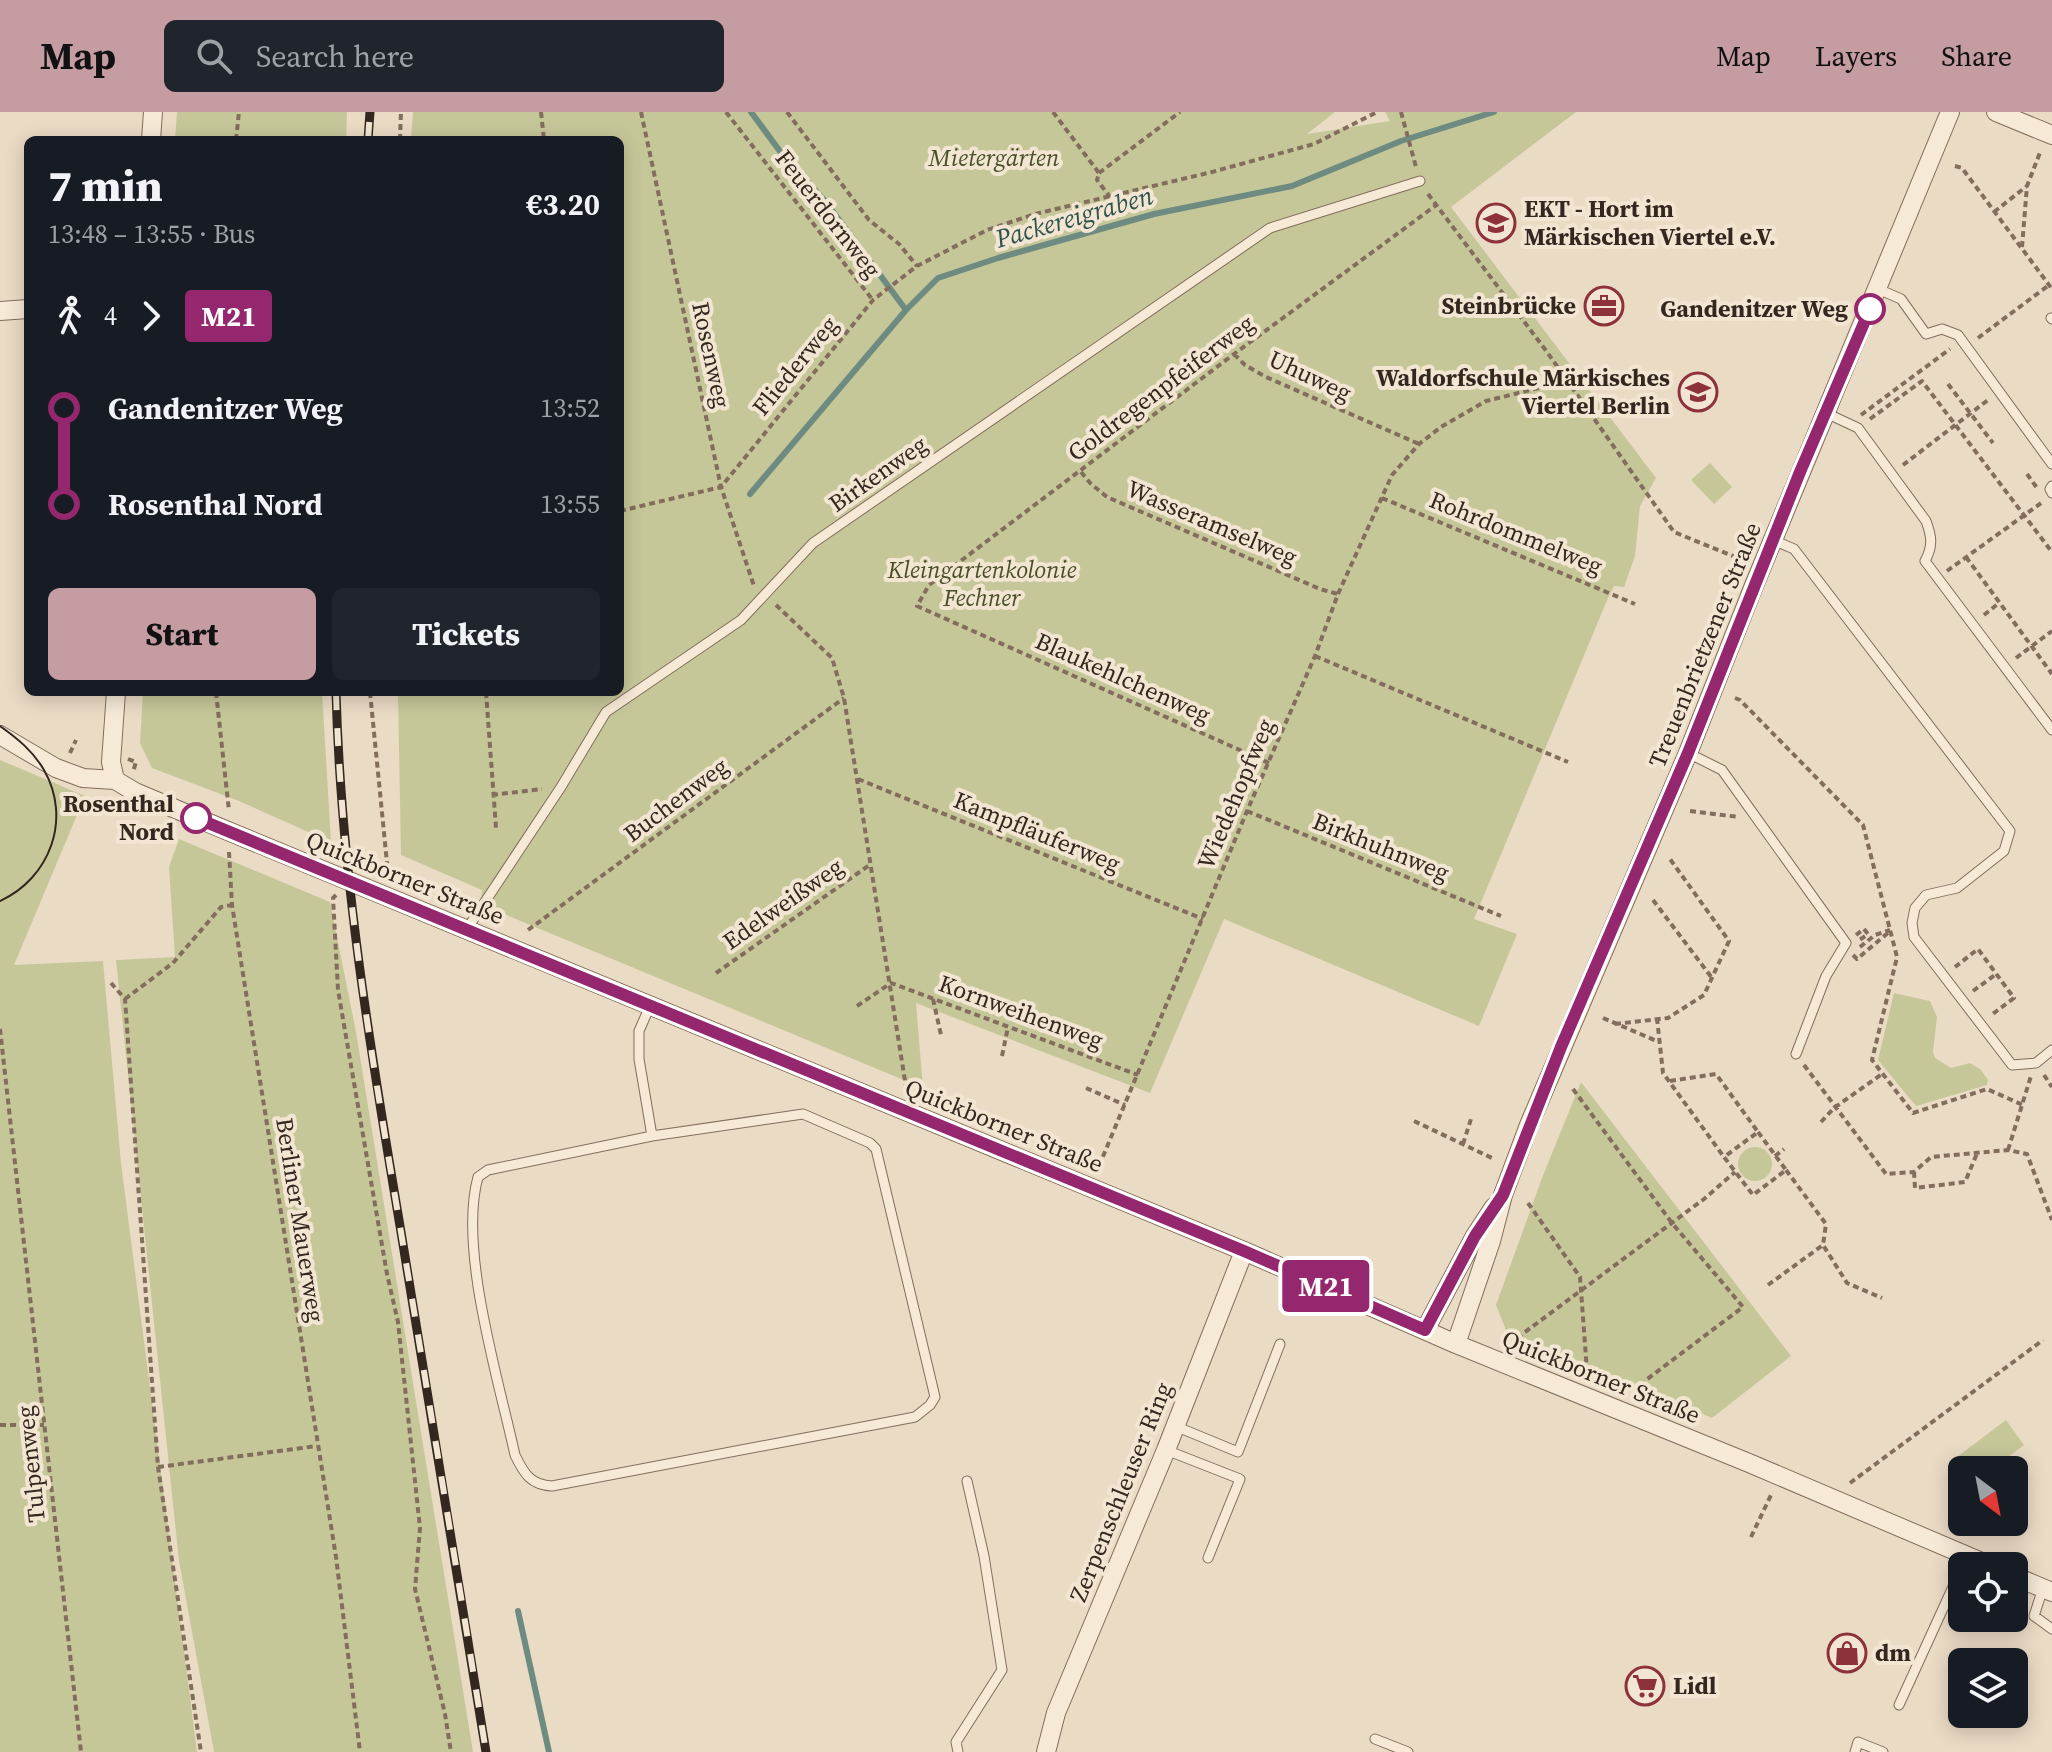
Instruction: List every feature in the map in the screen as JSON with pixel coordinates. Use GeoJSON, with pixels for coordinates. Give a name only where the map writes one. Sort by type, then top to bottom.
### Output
{"type":"FeatureCollection","features":[{"type":"Feature","properties":{"kind":"street"},"geometry":{"type":"LineString","coordinates":[[151,136],[153,112]]}},
{"type":"Feature","properties":{"kind":"street","name":"Treuenbrietzener Straße"},"geometry":{"type":"LineString","coordinates":[[1456,1344],[1503,1195],[1561,1047],[1688,753],[1950,112]]}},
{"type":"Feature","properties":{"kind":"street"},"geometry":{"type":"LineString","coordinates":[[1996,112],[2050,134]]}},
{"type":"Feature","properties":{"kind":"street"},"geometry":{"type":"LineString","coordinates":[[0,311],[24,309]]}},
{"type":"Feature","properties":{"kind":"street"},"geometry":{"type":"LineString","coordinates":[[115,780],[111,762],[116,696]]}},
{"type":"Feature","properties":{"kind":"street","name":"Quickborner Straße"},"geometry":{"type":"LineString","coordinates":[[0,735],[56,768],[83,778],[115,780],[127,789],[1244,1251],[1456,1344],[1957,1552]]}},
{"type":"Feature","properties":{"kind":"street","name":"Treuenbrietzener Straße"},"geometry":{"type":"LineString","coordinates":[[1425,1330],[1475,1236],[1503,1195]]}},
{"type":"Feature","properties":{"kind":"street","name":"Zerpenschleuser Ring"},"geometry":{"type":"LineString","coordinates":[[1046,1752],[1056,1713],[1166,1450],[1244,1251]]}},
{"type":"Feature","properties":{"kind":"street"},"geometry":{"type":"LineString","coordinates":[[2028,1582],[2048,1590]]}},
{"type":"Feature","properties":{"kind":"lane","name":"Birkenweg"},"geometry":{"type":"LineString","coordinates":[[467,929],[561,787],[606,712],[741,620],[813,543],[1270,228],[1420,181]]}},
{"type":"Feature","properties":{"kind":"lane"},"geometry":{"type":"LineString","coordinates":[[1878,289],[1901,299],[1926,334],[1942,329],[1958,335],[2052,464]]}},
{"type":"Feature","properties":{"kind":"lane"},"geometry":{"type":"LineString","coordinates":[[1825,413],[1854,425],[1891,474],[1932,536],[1931,550],[1925,561],[2052,730]]}},
{"type":"Feature","properties":{"kind":"lane"},"geometry":{"type":"LineString","coordinates":[[2049,496],[2052,486]]}},
{"type":"Feature","properties":{"kind":"lane"},"geometry":{"type":"LineString","coordinates":[[1773,540],[1794,549],[2010,831],[2004,851],[1957,888],[1926,895],[1915,908],[1912,923],[1914,937],[2012,1065],[2036,1063],[2052,1050]]}},
{"type":"Feature","properties":{"kind":"lane"},"geometry":{"type":"LineString","coordinates":[[1688,753],[1722,770],[1846,943],[1826,976],[1796,1054]]}},
{"type":"Feature","properties":{"kind":"lane"},"geometry":{"type":"LineString","coordinates":[[650,1006],[639,1031],[639,1059],[652,1136]]}},
{"type":"Feature","properties":{"kind":"lane"},"geometry":{"type":"LineString","coordinates":[[803,1114],[870,1143],[876,1149],[935,1397],[930,1405],[915,1417],[552,1486],[540,1485],[524,1474],[515,1455],[482,1307],[473,1247],[474,1192],[478,1177],[488,1170],[652,1136],[803,1114]]}},
{"type":"Feature","properties":{"kind":"lane"},"geometry":{"type":"LineString","coordinates":[[1175,1426],[1238,1452],[1280,1344]]}},
{"type":"Feature","properties":{"kind":"lane"},"geometry":{"type":"LineString","coordinates":[[1166,1450],[1240,1479],[1208,1558]]}},
{"type":"Feature","properties":{"kind":"lane"},"geometry":{"type":"LineString","coordinates":[[958,1752],[956,1742],[1002,1670],[984,1556],[967,1481]]}},
{"type":"Feature","properties":{"kind":"lane"},"geometry":{"type":"LineString","coordinates":[[2048,1590],[2034,1616],[2052,1629]]}},
{"type":"Feature","properties":{"kind":"lane"},"geometry":{"type":"LineString","coordinates":[[1899,1705],[1948,1598]]}},
{"type":"Feature","properties":{"kind":"lane"},"geometry":{"type":"LineString","coordinates":[[1375,1739],[1408,1752]]}},
{"type":"Feature","properties":{"kind":"lane"},"geometry":{"type":"LineString","coordinates":[[1855,1752],[1858,1742],[1883,1752]]}},
{"type":"Feature","properties":{"kind":"path"},"geometry":{"type":"LineString","coordinates":[[236,136],[239,112]]}},
{"type":"Feature","properties":{"kind":"path"},"geometry":{"type":"LineString","coordinates":[[400,136],[401,112]]}},
{"type":"Feature","properties":{"kind":"path"},"geometry":{"type":"LineString","coordinates":[[541,112],[544,136]]}},
{"type":"Feature","properties":{"kind":"path","name":"Rosenweg"},"geometry":{"type":"LineString","coordinates":[[641,112],[721,487],[755,587],[832,658],[844,698],[906,1087]]}},
{"type":"Feature","properties":{"kind":"path","name":"Feuerdornweg"},"geometry":{"type":"LineString","coordinates":[[726,112],[873,300]]}},
{"type":"Feature","properties":{"kind":"path"},"geometry":{"type":"LineString","coordinates":[[787,112],[869,220],[899,244],[917,266]]}},
{"type":"Feature","properties":{"kind":"path"},"geometry":{"type":"LineString","coordinates":[[1053,112],[1099,173]]}},
{"type":"Feature","properties":{"kind":"path"},"geometry":{"type":"LineString","coordinates":[[1110,197],[1097,180],[1099,173],[1180,112]]}},
{"type":"Feature","properties":{"kind":"path","name":"Fliederweg"},"geometry":{"type":"LineString","coordinates":[[721,487],[873,300],[917,266],[987,230],[1035,214],[1314,144],[1377,112]]}},
{"type":"Feature","properties":{"kind":"path"},"geometry":{"type":"LineString","coordinates":[[1401,112],[1412,152]]}},
{"type":"Feature","properties":{"kind":"path"},"geometry":{"type":"LineString","coordinates":[[2022,249],[2027,186],[2050,134]]}},
{"type":"Feature","properties":{"kind":"path"},"geometry":{"type":"LineString","coordinates":[[1854,425],[1964,344],[2051,287],[1962,168],[1955,166]]}},
{"type":"Feature","properties":{"kind":"path"},"geometry":{"type":"LineString","coordinates":[[1420,181],[1435,206],[1567,381],[1674,532],[1741,560]]}},
{"type":"Feature","properties":{"kind":"path"},"geometry":{"type":"LineString","coordinates":[[1994,212],[2027,186]]}},
{"type":"Feature","properties":{"kind":"path","name":"Goldregenpfeiferweg"},"geometry":{"type":"LineString","coordinates":[[917,606],[929,585],[1435,206]]}},
{"type":"Feature","properties":{"kind":"path","name":"Uhuweg"},"geometry":{"type":"LineString","coordinates":[[1234,354],[1245,365],[1266,377],[1419,444]]}},
{"type":"Feature","properties":{"kind":"path","name":"Wiedehopfweg"},"geometry":{"type":"LineString","coordinates":[[1099,1166],[1315,656],[1338,594],[1392,475],[1419,444],[1441,427],[1486,401],[1567,381]]}},
{"type":"Feature","properties":{"kind":"path"},"geometry":{"type":"LineString","coordinates":[[1854,425],[1922,381],[2052,552]]}},
{"type":"Feature","properties":{"kind":"path"},"geometry":{"type":"LineString","coordinates":[[1948,384],[1993,443]]}},
{"type":"Feature","properties":{"kind":"path"},"geometry":{"type":"LineString","coordinates":[[1891,474],[1999,392]]}},
{"type":"Feature","properties":{"kind":"path","name":"Wasseramselweg"},"geometry":{"type":"LineString","coordinates":[[1081,472],[1107,497],[1338,594]]}},
{"type":"Feature","properties":{"kind":"path"},"geometry":{"type":"LineString","coordinates":[[624,510],[721,487]]}},
{"type":"Feature","properties":{"kind":"path"},"geometry":{"type":"LineString","coordinates":[[1938,578],[2049,496]]}},
{"type":"Feature","properties":{"kind":"path","name":"Rohrdommelweg"},"geometry":{"type":"LineString","coordinates":[[1382,498],[1635,604]]}},
{"type":"Feature","properties":{"kind":"path"},"geometry":{"type":"LineString","coordinates":[[1966,557],[2052,674]]}},
{"type":"Feature","properties":{"kind":"path"},"geometry":{"type":"LineString","coordinates":[[1972,623],[1999,603]]}},
{"type":"Feature","properties":{"kind":"path","name":"Blaukehlchenweg"},"geometry":{"type":"LineString","coordinates":[[917,606],[1269,763]]}},
{"type":"Feature","properties":{"kind":"path"},"geometry":{"type":"LineString","coordinates":[[2005,667],[2052,631]]}},
{"type":"Feature","properties":{"kind":"path"},"geometry":{"type":"LineString","coordinates":[[1315,656],[1568,762]]}},
{"type":"Feature","properties":{"kind":"path","name":"Berliner Mauerweg"},"geometry":{"type":"LineString","coordinates":[[216,696],[229,799],[232,905],[336,1557],[360,1752]]}},
{"type":"Feature","properties":{"kind":"path"},"geometry":{"type":"LineString","coordinates":[[370,696],[387,863],[377,892]]}},
{"type":"Feature","properties":{"kind":"path"},"geometry":{"type":"LineString","coordinates":[[486,696],[496,828]]}},
{"type":"Feature","properties":{"kind":"path","name":"Buchenweg"},"geometry":{"type":"LineString","coordinates":[[528,930],[844,698]]}},
{"type":"Feature","properties":{"kind":"path"},"geometry":{"type":"LineString","coordinates":[[1735,698],[1863,825],[1897,957],[1872,1060],[1913,1113],[1987,1089],[2023,1105]]}},
{"type":"Feature","properties":{"kind":"path","name":"Kampfläuferweg"},"geometry":{"type":"LineString","coordinates":[[858,779],[1203,919]]}},
{"type":"Feature","properties":{"kind":"path"},"geometry":{"type":"LineString","coordinates":[[492,795],[561,787]]}},
{"type":"Feature","properties":{"kind":"path","name":"Birkhuhnweg"},"geometry":{"type":"LineString","coordinates":[[1247,811],[1501,916]]}},
{"type":"Feature","properties":{"kind":"path"},"geometry":{"type":"LineString","coordinates":[[1690,811],[1757,819]]}},
{"type":"Feature","properties":{"kind":"path"},"geometry":{"type":"LineString","coordinates":[[1615,1024],[1668,1018],[1704,995],[1729,941],[1670,859]]}},
{"type":"Feature","properties":{"kind":"path","name":"Edelweißweg"},"geometry":{"type":"LineString","coordinates":[[716,973],[871,864]]}},
{"type":"Feature","properties":{"kind":"path"},"geometry":{"type":"LineString","coordinates":[[347,880],[333,898],[338,990],[398,1322],[420,1528],[415,1589],[451,1752]]}},
{"type":"Feature","properties":{"kind":"path"},"geometry":{"type":"LineString","coordinates":[[1653,900],[1712,978]]}},
{"type":"Feature","properties":{"kind":"path"},"geometry":{"type":"LineString","coordinates":[[125,999],[173,963],[221,907],[232,905]]}},
{"type":"Feature","properties":{"kind":"path"},"geometry":{"type":"LineString","coordinates":[[1875,935],[1891,930]]}},
{"type":"Feature","properties":{"kind":"path"},"geometry":{"type":"LineString","coordinates":[[1873,946],[1891,930]]}},
{"type":"Feature","properties":{"kind":"path"},"geometry":{"type":"LineString","coordinates":[[1944,975],[1978,949],[2014,998],[1981,1024]]}},
{"type":"Feature","properties":{"kind":"path"},"geometry":{"type":"LineString","coordinates":[[1962,999],[1996,974]]}},
{"type":"Feature","properties":{"kind":"path"},"geometry":{"type":"LineString","coordinates":[[111,983],[125,999],[158,1467],[201,1752]]}},
{"type":"Feature","properties":{"kind":"path"},"geometry":{"type":"LineString","coordinates":[[857,1006],[891,983]]}},
{"type":"Feature","properties":{"kind":"path","name":"Kornweihenweg"},"geometry":{"type":"LineString","coordinates":[[891,983],[1138,1075]]}},
{"type":"Feature","properties":{"kind":"path"},"geometry":{"type":"LineString","coordinates":[[933,999],[941,1035]]}},
{"type":"Feature","properties":{"kind":"path"},"geometry":{"type":"LineString","coordinates":[[1603,1018],[1659,1042]]}},
{"type":"Feature","properties":{"kind":"path"},"geometry":{"type":"LineString","coordinates":[[1657,1018],[1663,1073],[1753,1195],[1786,1170]]}},
{"type":"Feature","properties":{"kind":"path"},"geometry":{"type":"LineString","coordinates":[[1002,1056],[1008,1027]]}},
{"type":"Feature","properties":{"kind":"path","name":"Tulpenweg"},"geometry":{"type":"LineString","coordinates":[[0,1029],[81,1752]]}},
{"type":"Feature","properties":{"kind":"path"},"geometry":{"type":"LineString","coordinates":[[1796,1054],[1886,1174],[1914,1172],[1931,1157],[2008,1150],[2027,1154],[2052,1220]]}},
{"type":"Feature","properties":{"kind":"path"},"geometry":{"type":"LineString","coordinates":[[2008,1150],[2036,1063]]}},
{"type":"Feature","properties":{"kind":"path"},"geometry":{"type":"LineString","coordinates":[[1668,1081],[1716,1074],[1826,1224],[1823,1245],[1847,1283],[1882,1298]]}},
{"type":"Feature","properties":{"kind":"path"},"geometry":{"type":"LineString","coordinates":[[1821,1122],[1834,1108],[1883,1074]]}},
{"type":"Feature","properties":{"kind":"path"},"geometry":{"type":"LineString","coordinates":[[1086,1088],[1125,1105]]}},
{"type":"Feature","properties":{"kind":"path"},"geometry":{"type":"LineString","coordinates":[[1573,1089],[1672,1223],[1743,1307],[1646,1380],[1638,1391]]}},
{"type":"Feature","properties":{"kind":"path"},"geometry":{"type":"LineString","coordinates":[[1463,1144],[1471,1119]]}},
{"type":"Feature","properties":{"kind":"path"},"geometry":{"type":"LineString","coordinates":[[1414,1121],[1492,1158]]}},
{"type":"Feature","properties":{"kind":"path"},"geometry":{"type":"LineString","coordinates":[[1724,1157],[1758,1132]]}},
{"type":"Feature","properties":{"kind":"path"},"geometry":{"type":"LineString","coordinates":[[1775,1156],[1784,1149]]}},
{"type":"Feature","properties":{"kind":"path"},"geometry":{"type":"LineString","coordinates":[[1914,1172],[1915,1188],[1965,1182],[1978,1151]]}},
{"type":"Feature","properties":{"kind":"path"},"geometry":{"type":"LineString","coordinates":[[1517,1338],[1582,1292],[1735,1172]]}},
{"type":"Feature","properties":{"kind":"path"},"geometry":{"type":"LineString","coordinates":[[1528,1203],[1580,1277],[1587,1371]]}},
{"type":"Feature","properties":{"kind":"path"},"geometry":{"type":"LineString","coordinates":[[1768,1285],[1823,1245]]}},
{"type":"Feature","properties":{"kind":"path"},"geometry":{"type":"LineString","coordinates":[[1850,1483],[2043,1340]]}},
{"type":"Feature","properties":{"kind":"path"},"geometry":{"type":"LineString","coordinates":[[0,1425],[44,1425]]}},
{"type":"Feature","properties":{"kind":"path"},"geometry":{"type":"LineString","coordinates":[[158,1467],[317,1446]]}},
{"type":"Feature","properties":{"kind":"path"},"geometry":{"type":"LineString","coordinates":[[1751,1537],[1779,1477]]}},
{"type":"Feature","properties":{"kind":"green space"},"geometry":{"type":"Polygon","coordinates":[[[177,112],[347,112],[346,136],[175,136],[177,112]]]}},
{"type":"Feature","properties":{"kind":"green space","name":"Kleingartenkolonie Fechner"},"geometry":{"type":"Polygon","coordinates":[[[413,112],[1335,112],[1307,134],[1390,121],[1385,112],[1576,112],[1451,207],[1656,478],[1640,506],[1635,556],[1624,587],[1614,586],[1608,598],[1474,919],[1517,934],[1479,1026],[1224,919],[1150,1093],[916,1003],[923,1088],[480,904],[482,890],[401,855],[398,696],[624,696],[624,136],[411,136],[413,112]]]}},
{"type":"Feature","properties":{"kind":"green space"},"geometry":{"type":"Polygon","coordinates":[[[1710,463],[1732,487],[1714,504],[1691,480],[1710,463]]]}},
{"type":"Feature","properties":{"kind":"green space"},"geometry":{"type":"Polygon","coordinates":[[[143,696],[322,696],[331,842],[239,801],[152,768],[140,743],[143,696]]]}},
{"type":"Feature","properties":{"kind":"green space"},"geometry":{"type":"Polygon","coordinates":[[[0,760],[85,796],[14,965],[103,961],[121,1163],[197,1752],[0,1752],[0,760]]]}},
{"type":"Feature","properties":{"kind":"green space"},"geometry":{"type":"Polygon","coordinates":[[[179,839],[330,902],[356,1032],[473,1752],[214,1752],[179,1561],[116,960],[175,957],[169,867],[179,839]]]}},
{"type":"Feature","properties":{"kind":"green space"},"geometry":{"type":"Polygon","coordinates":[[[1894,993],[1930,1001],[1937,1017],[1935,1058],[1951,1068],[1970,1063],[1981,1070],[1988,1080],[1987,1085],[1916,1106],[1878,1060],[1894,993]]]}},
{"type":"Feature","properties":{"kind":"green space"},"geometry":{"type":"Polygon","coordinates":[[[1581,1082],[1791,1356],[1712,1418],[1506,1330],[1496,1305],[1581,1082]]]}},
{"type":"Feature","properties":{"kind":"green space"},"geometry":{"type":"Polygon","coordinates":[[[1755,1147],[1767,1152],[1772,1164],[1767,1176],[1755,1181],[1743,1176],[1738,1164],[1743,1152],[1755,1147]]]}},
{"type":"Feature","properties":{"kind":"green space"},"geometry":{"type":"Polygon","coordinates":[[[2006,1420],[2024,1445],[2009,1456],[1958,1456],[2006,1420]]]}},
{"type":"Feature","properties":{"kind":"waterway"},"geometry":{"type":"LineString","coordinates":[[751,112],[782,154],[825,201],[906,310]]}},
{"type":"Feature","properties":{"kind":"waterway","name":"Packereigraben"},"geometry":{"type":"LineString","coordinates":[[750,494],[906,310],[938,278],[1154,214],[1292,186],[1401,141],[1494,112]]}},
{"type":"Feature","properties":{"kind":"waterway"},"geometry":{"type":"LineString","coordinates":[[518,1611],[549,1752]]}},
{"type":"Feature","properties":{"kind":"tram line"},"geometry":{"type":"LineString","coordinates":[[0,726],[40,763],[52,789],[56,808],[56,827],[43,862],[32,878],[0,901]]}},
{"type":"Feature","properties":{"kind":"railway"},"geometry":{"type":"LineString","coordinates":[[368,136],[370,112]]}},
{"type":"Feature","properties":{"kind":"railway"},"geometry":{"type":"LineString","coordinates":[[336,696],[344,827],[368,1027],[486,1752]]}},
{"type":"Feature","properties":{"kind":"bus line","name":"M21"},"geometry":{"type":"LineString","coordinates":[[196,818],[1244,1251],[1425,1330],[1475,1236],[1503,1195],[1561,1047],[1688,753],[1800,472],[1870,309]]}},
{"type":"Feature","properties":{"kind":"place","name":"EKT - Hort im Märkischen Viertel e.V."},"geometry":{"type":"Point","coordinates":[1496,223]}},
{"type":"Feature","properties":{"kind":"place","name":"Steinbrücke"},"geometry":{"type":"Point","coordinates":[1604,306]}},
{"type":"Feature","properties":{"kind":"place","name":"Gandenitzer Weg"},"geometry":{"type":"Point","coordinates":[1870,309]}},
{"type":"Feature","properties":{"kind":"place","name":"Waldorfschule Märkisches Viertel Berlin"},"geometry":{"type":"Point","coordinates":[1698,392]}},
{"type":"Feature","properties":{"kind":"place","name":"Rosenthal Nord"},"geometry":{"type":"Point","coordinates":[196,818]}},
{"type":"Feature","properties":{"kind":"place","name":"dm"},"geometry":{"type":"Point","coordinates":[1847,1653]}},
{"type":"Feature","properties":{"kind":"place","name":"Lidl"},"geometry":{"type":"Point","coordinates":[1645,1686]}},
{"type":"Feature","properties":{"kind":"park label","name":"Mietergärten"},"geometry":{"type":"Point","coordinates":[994,158]}}]}
